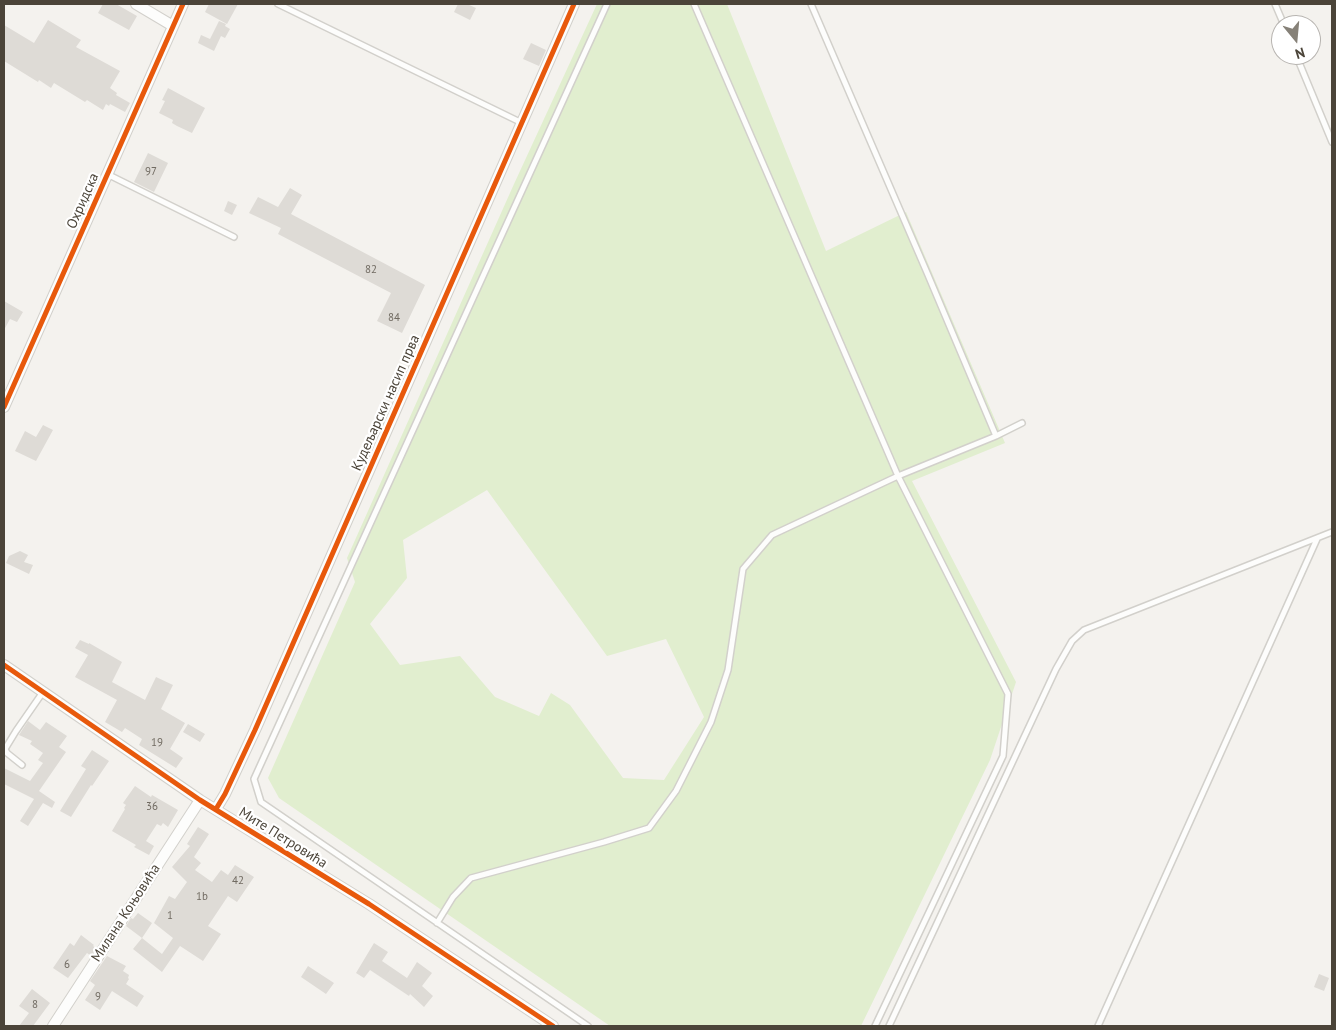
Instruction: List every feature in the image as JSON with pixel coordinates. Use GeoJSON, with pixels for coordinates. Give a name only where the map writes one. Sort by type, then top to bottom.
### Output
{"type":"FeatureCollection","features":[{"type":"Feature","properties":{"kind":"street"},"geometry":{"type":"LineString","coordinates":[[136,4],[173,26]]}},
{"type":"Feature","properties":{"kind":"street","name":"Охридска"},"geometry":{"type":"LineString","coordinates":[[4,407],[8,387],[108,174],[183,4]]}},
{"type":"Feature","properties":{"kind":"street","name":"Кудељарски насип прва"},"geometry":{"type":"LineString","coordinates":[[216,809],[226,794],[574,4]]}},
{"type":"Feature","properties":{"kind":"street","name":"Мите Петровића"},"geometry":{"type":"LineString","coordinates":[[4,665],[200,800],[370,904],[552,1026]]}},
{"type":"Feature","properties":{"kind":"street","name":"Милана Коњовића"},"geometry":{"type":"LineString","coordinates":[[53,1026],[200,800]]}},
{"type":"Feature","properties":{"kind":"lane"},"geometry":{"type":"LineString","coordinates":[[278,4],[522,122]]}},
{"type":"Feature","properties":{"kind":"lane"},"geometry":{"type":"LineString","coordinates":[[588,1026],[261,802],[254,779],[607,4]]}},
{"type":"Feature","properties":{"kind":"lane"},"geometry":{"type":"LineString","coordinates":[[694,4],[898,476],[1008,694],[1003,756],[876,1026]]}},
{"type":"Feature","properties":{"kind":"lane"},"geometry":{"type":"LineString","coordinates":[[811,4],[996,436]]}},
{"type":"Feature","properties":{"kind":"lane"},"geometry":{"type":"LineString","coordinates":[[1300,65],[1332,142]]}},
{"type":"Feature","properties":{"kind":"lane"},"geometry":{"type":"LineString","coordinates":[[108,174],[234,237]]}},
{"type":"Feature","properties":{"kind":"lane"},"geometry":{"type":"LineString","coordinates":[[438,923],[452,897],[471,878],[649,828],[676,791],[711,722],[728,670],[742,569],[772,535],[898,476],[996,436],[1022,423]]}},
{"type":"Feature","properties":{"kind":"lane"},"geometry":{"type":"LineString","coordinates":[[889,1026],[1056,669],[1072,641],[1084,630],[1332,532]]}},
{"type":"Feature","properties":{"kind":"lane"},"geometry":{"type":"LineString","coordinates":[[1098,1026],[1317,538]]}},
{"type":"Feature","properties":{"kind":"lane"},"geometry":{"type":"LineString","coordinates":[[22,765],[7,753],[5,749],[43,692]]}},
{"type":"Feature","properties":{"kind":"green space"},"geometry":{"type":"Polygon","coordinates":[[[597,4],[727,4],[826,251],[906,212],[1005,443],[912,481],[1016,682],[990,760],[861,1026],[610,1026],[279,798],[268,778],[355,582],[347,558],[514,184],[597,4]],[[487,490],[403,540],[407,578],[370,624],[400,665],[460,656],[495,697],[539,716],[551,693],[570,705],[623,778],[664,780],[704,717],[666,639],[607,656],[487,490]]]}},
{"type":"Feature","properties":{"kind":"building"},"geometry":{"type":"Polygon","coordinates":[[[103,4],[116,4],[137,16],[129,30],[98,13],[103,4]]]}},
{"type":"Feature","properties":{"kind":"building"},"geometry":{"type":"Polygon","coordinates":[[[209,4],[238,4],[227,24],[205,12],[209,4]]]}},
{"type":"Feature","properties":{"kind":"building"},"geometry":{"type":"Polygon","coordinates":[[[458,4],[467,4],[476,8],[470,20],[454,12],[458,4]]]}},
{"type":"Feature","properties":{"kind":"building"},"geometry":{"type":"Polygon","coordinates":[[[48,20],[81,40],[76,47],[120,71],[110,88],[117,93],[116,95],[130,103],[125,112],[110,104],[109,106],[106,104],[103,110],[87,100],[85,102],[54,83],[51,88],[39,80],[38,82],[4,61],[4,25],[34,43],[48,20]]]}},
{"type":"Feature","properties":{"kind":"building"},"geometry":{"type":"Polygon","coordinates":[[[219,21],[226,24],[225,26],[230,29],[225,38],[221,36],[214,51],[198,43],[201,35],[210,39],[219,21]]]}},
{"type":"Feature","properties":{"kind":"building"},"geometry":{"type":"Polygon","coordinates":[[[531,43],[546,50],[539,66],[523,59],[531,43]]]}},
{"type":"Feature","properties":{"kind":"building"},"geometry":{"type":"Polygon","coordinates":[[[168,88],[205,108],[192,133],[172,123],[173,120],[159,113],[165,101],[162,100],[168,88]]]}},
{"type":"Feature","properties":{"kind":"building"},"geometry":{"type":"Polygon","coordinates":[[[148,153],[168,163],[154,192],[134,182],[148,153]]]}},
{"type":"Feature","properties":{"kind":"building"},"geometry":{"type":"Polygon","coordinates":[[[290,188],[302,195],[291,214],[425,285],[402,333],[377,321],[391,293],[278,234],[281,228],[249,213],[258,197],[278,207],[290,188]]]}},
{"type":"Feature","properties":{"kind":"building"},"geometry":{"type":"Polygon","coordinates":[[[228,201],[237,205],[232,215],[224,211],[228,201]]]}},
{"type":"Feature","properties":{"kind":"building"},"geometry":{"type":"Polygon","coordinates":[[[4,301],[23,312],[17,322],[10,319],[4,330],[4,301]]]}},
{"type":"Feature","properties":{"kind":"building"},"geometry":{"type":"Polygon","coordinates":[[[43,425],[53,430],[36,461],[15,451],[25,431],[36,437],[43,425]]]}},
{"type":"Feature","properties":{"kind":"building"},"geometry":{"type":"Polygon","coordinates":[[[20,551],[28,555],[24,562],[33,565],[29,574],[6,563],[9,556],[20,551]]]}},
{"type":"Feature","properties":{"kind":"building"},"geometry":{"type":"Polygon","coordinates":[[[80,640],[89,643],[122,662],[112,682],[145,700],[156,677],[173,685],[161,709],[185,723],[170,749],[183,758],[176,768],[139,745],[142,739],[125,728],[122,732],[105,722],[117,700],[75,677],[88,655],[75,648],[80,640]]]}},
{"type":"Feature","properties":{"kind":"building"},"geometry":{"type":"Polygon","coordinates":[[[28,721],[40,730],[46,722],[67,736],[59,747],[66,752],[39,791],[55,802],[52,808],[43,803],[28,826],[20,821],[34,799],[4,784],[4,768],[30,781],[43,763],[38,760],[43,753],[30,744],[32,741],[19,735],[28,721]]]}},
{"type":"Feature","properties":{"kind":"building"},"geometry":{"type":"Polygon","coordinates":[[[188,724],[205,734],[200,742],[183,732],[188,724]]]}},
{"type":"Feature","properties":{"kind":"building"},"geometry":{"type":"Polygon","coordinates":[[[92,750],[109,761],[71,817],[60,811],[86,769],[81,766],[92,750]]]}},
{"type":"Feature","properties":{"kind":"building"},"geometry":{"type":"Polygon","coordinates":[[[135,786],[151,797],[152,795],[178,810],[168,827],[163,823],[161,826],[157,824],[146,841],[154,846],[149,855],[112,831],[125,809],[126,805],[123,803],[135,786]]]}},
{"type":"Feature","properties":{"kind":"building"},"geometry":{"type":"Polygon","coordinates":[[[198,827],[209,834],[194,857],[201,863],[195,870],[212,882],[221,870],[228,875],[235,865],[254,877],[237,902],[228,896],[208,926],[221,934],[203,961],[180,946],[162,972],[133,949],[142,938],[162,954],[173,938],[154,923],[169,896],[175,899],[187,882],[172,867],[190,846],[187,844],[198,827]]]}},
{"type":"Feature","properties":{"kind":"building"},"geometry":{"type":"Polygon","coordinates":[[[138,913],[152,923],[142,938],[126,926],[131,918],[133,919],[138,913]]]}},
{"type":"Feature","properties":{"kind":"building"},"geometry":{"type":"Polygon","coordinates":[[[81,935],[96,948],[91,956],[87,953],[68,978],[53,968],[70,943],[74,946],[81,935]]]}},
{"type":"Feature","properties":{"kind":"building"},"geometry":{"type":"Polygon","coordinates":[[[374,943],[388,952],[382,961],[407,978],[417,962],[432,973],[422,986],[433,996],[424,1007],[410,994],[409,996],[370,970],[364,978],[356,973],[374,943]]]}},
{"type":"Feature","properties":{"kind":"building"},"geometry":{"type":"Polygon","coordinates":[[[107,956],[126,966],[123,971],[129,975],[129,979],[126,984],[144,996],[137,1007],[112,991],[100,1010],[85,1000],[95,985],[90,981],[107,956]]]}},
{"type":"Feature","properties":{"kind":"building"},"geometry":{"type":"Polygon","coordinates":[[[308,966],[334,983],[326,994],[301,977],[308,966]]]}},
{"type":"Feature","properties":{"kind":"building"},"geometry":{"type":"Polygon","coordinates":[[[1319,974],[1329,978],[1324,991],[1314,987],[1319,974]]]}},
{"type":"Feature","properties":{"kind":"building"},"geometry":{"type":"Polygon","coordinates":[[[32,989],[50,1003],[33,1026],[19,1026],[29,1013],[19,1006],[32,989]]]}},
{"type":"Feature","properties":{"kind":"cycle path"},"geometry":{"type":"LineString","coordinates":[[4,407],[183,4]]}},
{"type":"Feature","properties":{"kind":"cycle path"},"geometry":{"type":"LineString","coordinates":[[216,809],[255,730],[574,4]]}},
{"type":"Feature","properties":{"kind":"cycle path"},"geometry":{"type":"LineString","coordinates":[[4,665],[200,800],[369,904],[553,1026]]}}]}
